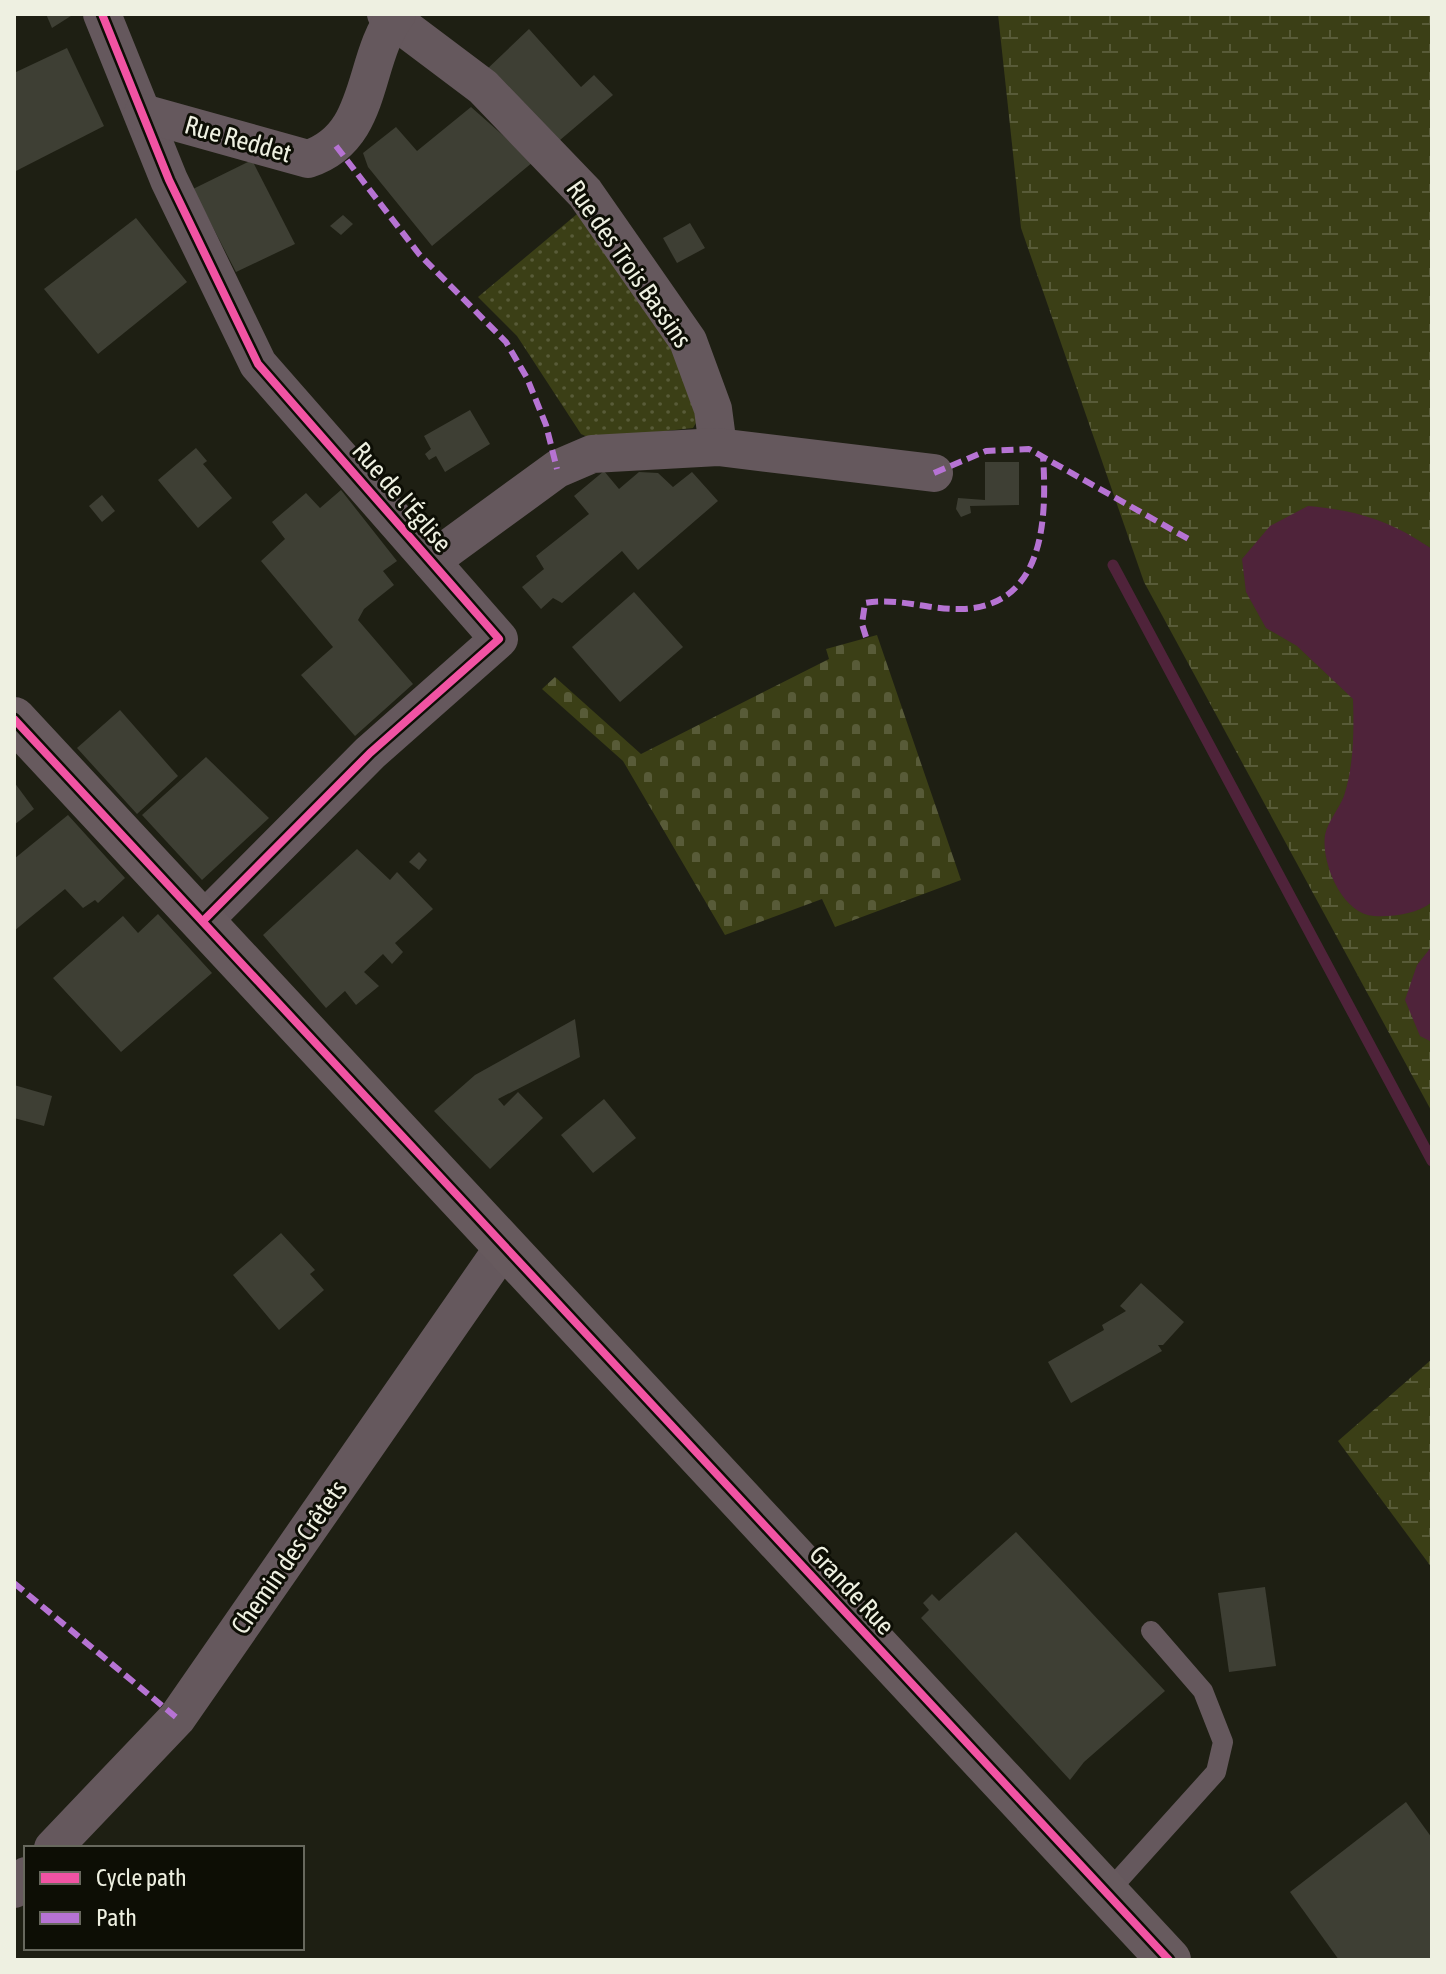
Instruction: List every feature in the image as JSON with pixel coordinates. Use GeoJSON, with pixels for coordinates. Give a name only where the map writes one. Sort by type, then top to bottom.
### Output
{"type":"FeatureCollection","features":[{"type":"Feature","properties":{"kind":"street","name":"Rue de l'Église"},"geometry":{"type":"LineString","coordinates":[[102,14],[169,180],[258,364],[499,639],[370,753],[203,921]]}},
{"type":"Feature","properties":{"kind":"street","name":"Rue Reddet"},"geometry":{"type":"LineString","coordinates":[[143,113],[308,159],[325,153],[336,146],[357,114],[392,16]]}},
{"type":"Feature","properties":{"kind":"street","name":"Rue des Trois Bassins"},"geometry":{"type":"LineString","coordinates":[[392,16],[483,87],[585,193],[688,341],[713,409],[718,447]]}},
{"type":"Feature","properties":{"kind":"street"},"geometry":{"type":"LineString","coordinates":[[431,561],[557,469],[592,454],[718,447],[934,473]]}},
{"type":"Feature","properties":{"kind":"street","name":"Grande Rue"},"geometry":{"type":"LineString","coordinates":[[14,719],[503,1248],[1169,1960]]}},
{"type":"Feature","properties":{"kind":"street","name":"Chemin des Crêtets"},"geometry":{"type":"LineString","coordinates":[[55,1846],[177,1718],[503,1248]]}},
{"type":"Feature","properties":{"kind":"lane"},"geometry":{"type":"LineString","coordinates":[[1107,1893],[1216,1772],[1223,1742],[1203,1691],[1151,1631]]}},
{"type":"Feature","properties":{"kind":"green space"},"geometry":{"type":"Polygon","coordinates":[[[998,14],[1432,14],[1432,1112],[1144,582],[1021,228],[998,14]]]}},
{"type":"Feature","properties":{"kind":"green space"},"geometry":{"type":"Polygon","coordinates":[[[583,209],[680,346],[700,416],[693,428],[592,439],[581,434],[517,336],[478,297],[583,209]]]}},
{"type":"Feature","properties":{"kind":"green space"},"geometry":{"type":"Polygon","coordinates":[[[877,635],[961,880],[835,927],[822,899],[725,935],[623,761],[542,689],[555,677],[641,754],[829,659],[826,649],[877,635]]]}},
{"type":"Feature","properties":{"kind":"green space"},"geometry":{"type":"Polygon","coordinates":[[[1432,1359],[1432,1568],[1338,1441],[1432,1359]]]}},
{"type":"Feature","properties":{"kind":"shaded area"},"geometry":{"type":"Polygon","coordinates":[[[1308,506],[1373,518],[1432,549],[1432,902],[1404,914],[1374,916],[1352,906],[1336,885],[1326,859],[1325,835],[1344,796],[1350,772],[1353,699],[1297,646],[1266,628],[1246,592],[1242,559],[1270,526],[1308,506]]]}},
{"type":"Feature","properties":{"kind":"shaded area"},"geometry":{"type":"Polygon","coordinates":[[[1432,946],[1432,1042],[1420,1036],[1405,1000],[1417,965],[1432,946]]]}},
{"type":"Feature","properties":{"kind":"building"},"geometry":{"type":"Polygon","coordinates":[[[46,14],[74,14],[52,28],[46,14]]]}},
{"type":"Feature","properties":{"kind":"building"},"geometry":{"type":"Polygon","coordinates":[[[529,29],[581,87],[594,75],[613,95],[553,146],[484,72],[529,29]]]}},
{"type":"Feature","properties":{"kind":"building"},"geometry":{"type":"Polygon","coordinates":[[[67,48],[104,126],[14,172],[14,73],[67,48]]]}},
{"type":"Feature","properties":{"kind":"building"},"geometry":{"type":"Polygon","coordinates":[[[471,107],[533,162],[432,246],[368,167],[363,153],[396,127],[417,151],[471,107]]]}},
{"type":"Feature","properties":{"kind":"building"},"geometry":{"type":"Polygon","coordinates":[[[252,160],[295,244],[236,272],[193,189],[252,160]]]}},
{"type":"Feature","properties":{"kind":"building"},"geometry":{"type":"Polygon","coordinates":[[[343,215],[353,224],[341,235],[330,226],[343,215]]]}},
{"type":"Feature","properties":{"kind":"building"},"geometry":{"type":"Polygon","coordinates":[[[136,218],[187,282],[98,354],[44,289],[136,218]]]}},
{"type":"Feature","properties":{"kind":"building"},"geometry":{"type":"Polygon","coordinates":[[[690,223],[705,248],[677,263],[663,238],[690,223]]]}},
{"type":"Feature","properties":{"kind":"building"},"geometry":{"type":"Polygon","coordinates":[[[470,410],[490,444],[445,472],[436,456],[429,460],[425,454],[431,449],[424,436],[470,410]]]}},
{"type":"Feature","properties":{"kind":"building"},"geometry":{"type":"Polygon","coordinates":[[[196,448],[207,461],[203,464],[232,498],[198,528],[158,480],[196,448]]]}},
{"type":"Feature","properties":{"kind":"building"},"geometry":{"type":"Polygon","coordinates":[[[985,462],[1019,462],[1019,505],[970,506],[971,513],[961,517],[956,509],[958,498],[985,500],[985,462]]]}},
{"type":"Feature","properties":{"kind":"building"},"geometry":{"type":"Polygon","coordinates":[[[604,471],[619,489],[639,472],[658,473],[673,487],[692,472],[718,501],[638,570],[622,551],[562,603],[553,598],[541,609],[522,587],[544,569],[536,556],[589,514],[574,496],[604,471]]]}},
{"type":"Feature","properties":{"kind":"building"},"geometry":{"type":"Polygon","coordinates":[[[341,490],[397,561],[383,571],[394,585],[364,609],[358,620],[413,684],[355,736],[301,675],[333,647],[261,561],[285,539],[272,522],[306,493],[320,508],[341,490]]]}},
{"type":"Feature","properties":{"kind":"building"},"geometry":{"type":"Polygon","coordinates":[[[102,495],[115,511],[102,522],[89,506],[102,495]]]}},
{"type":"Feature","properties":{"kind":"building"},"geometry":{"type":"Polygon","coordinates":[[[634,592],[683,647],[620,702],[572,647],[634,592]]]}},
{"type":"Feature","properties":{"kind":"building"},"geometry":{"type":"Polygon","coordinates":[[[120,710],[178,776],[137,814],[77,748],[120,710]]]}},
{"type":"Feature","properties":{"kind":"building"},"geometry":{"type":"Polygon","coordinates":[[[206,757],[269,818],[202,880],[142,815],[206,757]]]}},
{"type":"Feature","properties":{"kind":"building"},"geometry":{"type":"Polygon","coordinates":[[[14,782],[34,809],[14,825],[14,782]]]}},
{"type":"Feature","properties":{"kind":"building"},"geometry":{"type":"Polygon","coordinates":[[[68,815],[125,878],[98,903],[95,900],[83,908],[65,889],[14,931],[14,859],[68,815]]]}},
{"type":"Feature","properties":{"kind":"building"},"geometry":{"type":"Polygon","coordinates":[[[357,849],[390,880],[397,872],[433,909],[395,943],[403,952],[392,964],[383,954],[364,972],[379,986],[356,1005],[345,991],[326,1008],[263,935],[357,849]]]}},
{"type":"Feature","properties":{"kind":"building"},"geometry":{"type":"Polygon","coordinates":[[[419,852],[427,860],[419,870],[409,862],[419,852]]]}},
{"type":"Feature","properties":{"kind":"building"},"geometry":{"type":"Polygon","coordinates":[[[158,914],[212,973],[121,1052],[53,978],[123,916],[138,933],[158,914]]]}},
{"type":"Feature","properties":{"kind":"building"},"geometry":{"type":"Polygon","coordinates":[[[575,1019],[580,1057],[498,1099],[504,1106],[518,1092],[543,1118],[490,1169],[434,1111],[475,1075],[575,1019]]]}},
{"type":"Feature","properties":{"kind":"building"},"geometry":{"type":"Polygon","coordinates":[[[14,1085],[52,1096],[44,1126],[14,1118],[14,1085]]]}},
{"type":"Feature","properties":{"kind":"building"},"geometry":{"type":"Polygon","coordinates":[[[604,1099],[636,1138],[593,1173],[561,1135],[604,1099]]]}},
{"type":"Feature","properties":{"kind":"building"},"geometry":{"type":"Polygon","coordinates":[[[281,1233],[315,1270],[310,1274],[324,1290],[279,1330],[233,1275],[281,1233]]]}},
{"type":"Feature","properties":{"kind":"building"},"geometry":{"type":"Polygon","coordinates":[[[1141,1283],[1184,1322],[1163,1345],[1158,1345],[1162,1351],[1071,1403],[1048,1362],[1104,1330],[1102,1325],[1126,1311],[1120,1306],[1141,1283]]]}},
{"type":"Feature","properties":{"kind":"building"},"geometry":{"type":"Polygon","coordinates":[[[1016,1532],[1165,1691],[1084,1762],[1070,1780],[921,1618],[929,1610],[923,1603],[932,1594],[939,1601],[1016,1532]]]}},
{"type":"Feature","properties":{"kind":"building"},"geometry":{"type":"Polygon","coordinates":[[[1265,1587],[1276,1666],[1229,1672],[1218,1593],[1265,1587]]]}},
{"type":"Feature","properties":{"kind":"building"},"geometry":{"type":"Polygon","coordinates":[[[1406,1802],[1432,1838],[1432,1960],[1339,1960],[1290,1892],[1406,1802]]]}},
{"type":"Feature","properties":{"kind":"waterway"},"geometry":{"type":"LineString","coordinates":[[1113,565],[1432,1161]]}},
{"type":"Feature","properties":{"kind":"marked path"},"geometry":{"type":"LineString","coordinates":[[336,146],[419,254],[506,342],[527,378],[546,425],[557,469]]}},
{"type":"Feature","properties":{"kind":"marked path"},"geometry":{"type":"LineString","coordinates":[[934,473],[986,451],[1029,449],[1192,541]]}},
{"type":"Feature","properties":{"kind":"marked path"},"geometry":{"type":"LineString","coordinates":[[866,637],[862,624],[865,603],[889,602],[962,609],[989,604],[1010,593],[1025,576],[1041,531],[1043,456]]}},
{"type":"Feature","properties":{"kind":"marked path"},"geometry":{"type":"LineString","coordinates":[[14,1583],[177,1718]]}},
{"type":"Feature","properties":{"kind":"cycle path"},"geometry":{"type":"LineString","coordinates":[[102,14],[169,180],[258,364],[499,639],[370,753],[203,921]]}},
{"type":"Feature","properties":{"kind":"cycle path"},"geometry":{"type":"LineString","coordinates":[[14,719],[1169,1960]]}}]}
